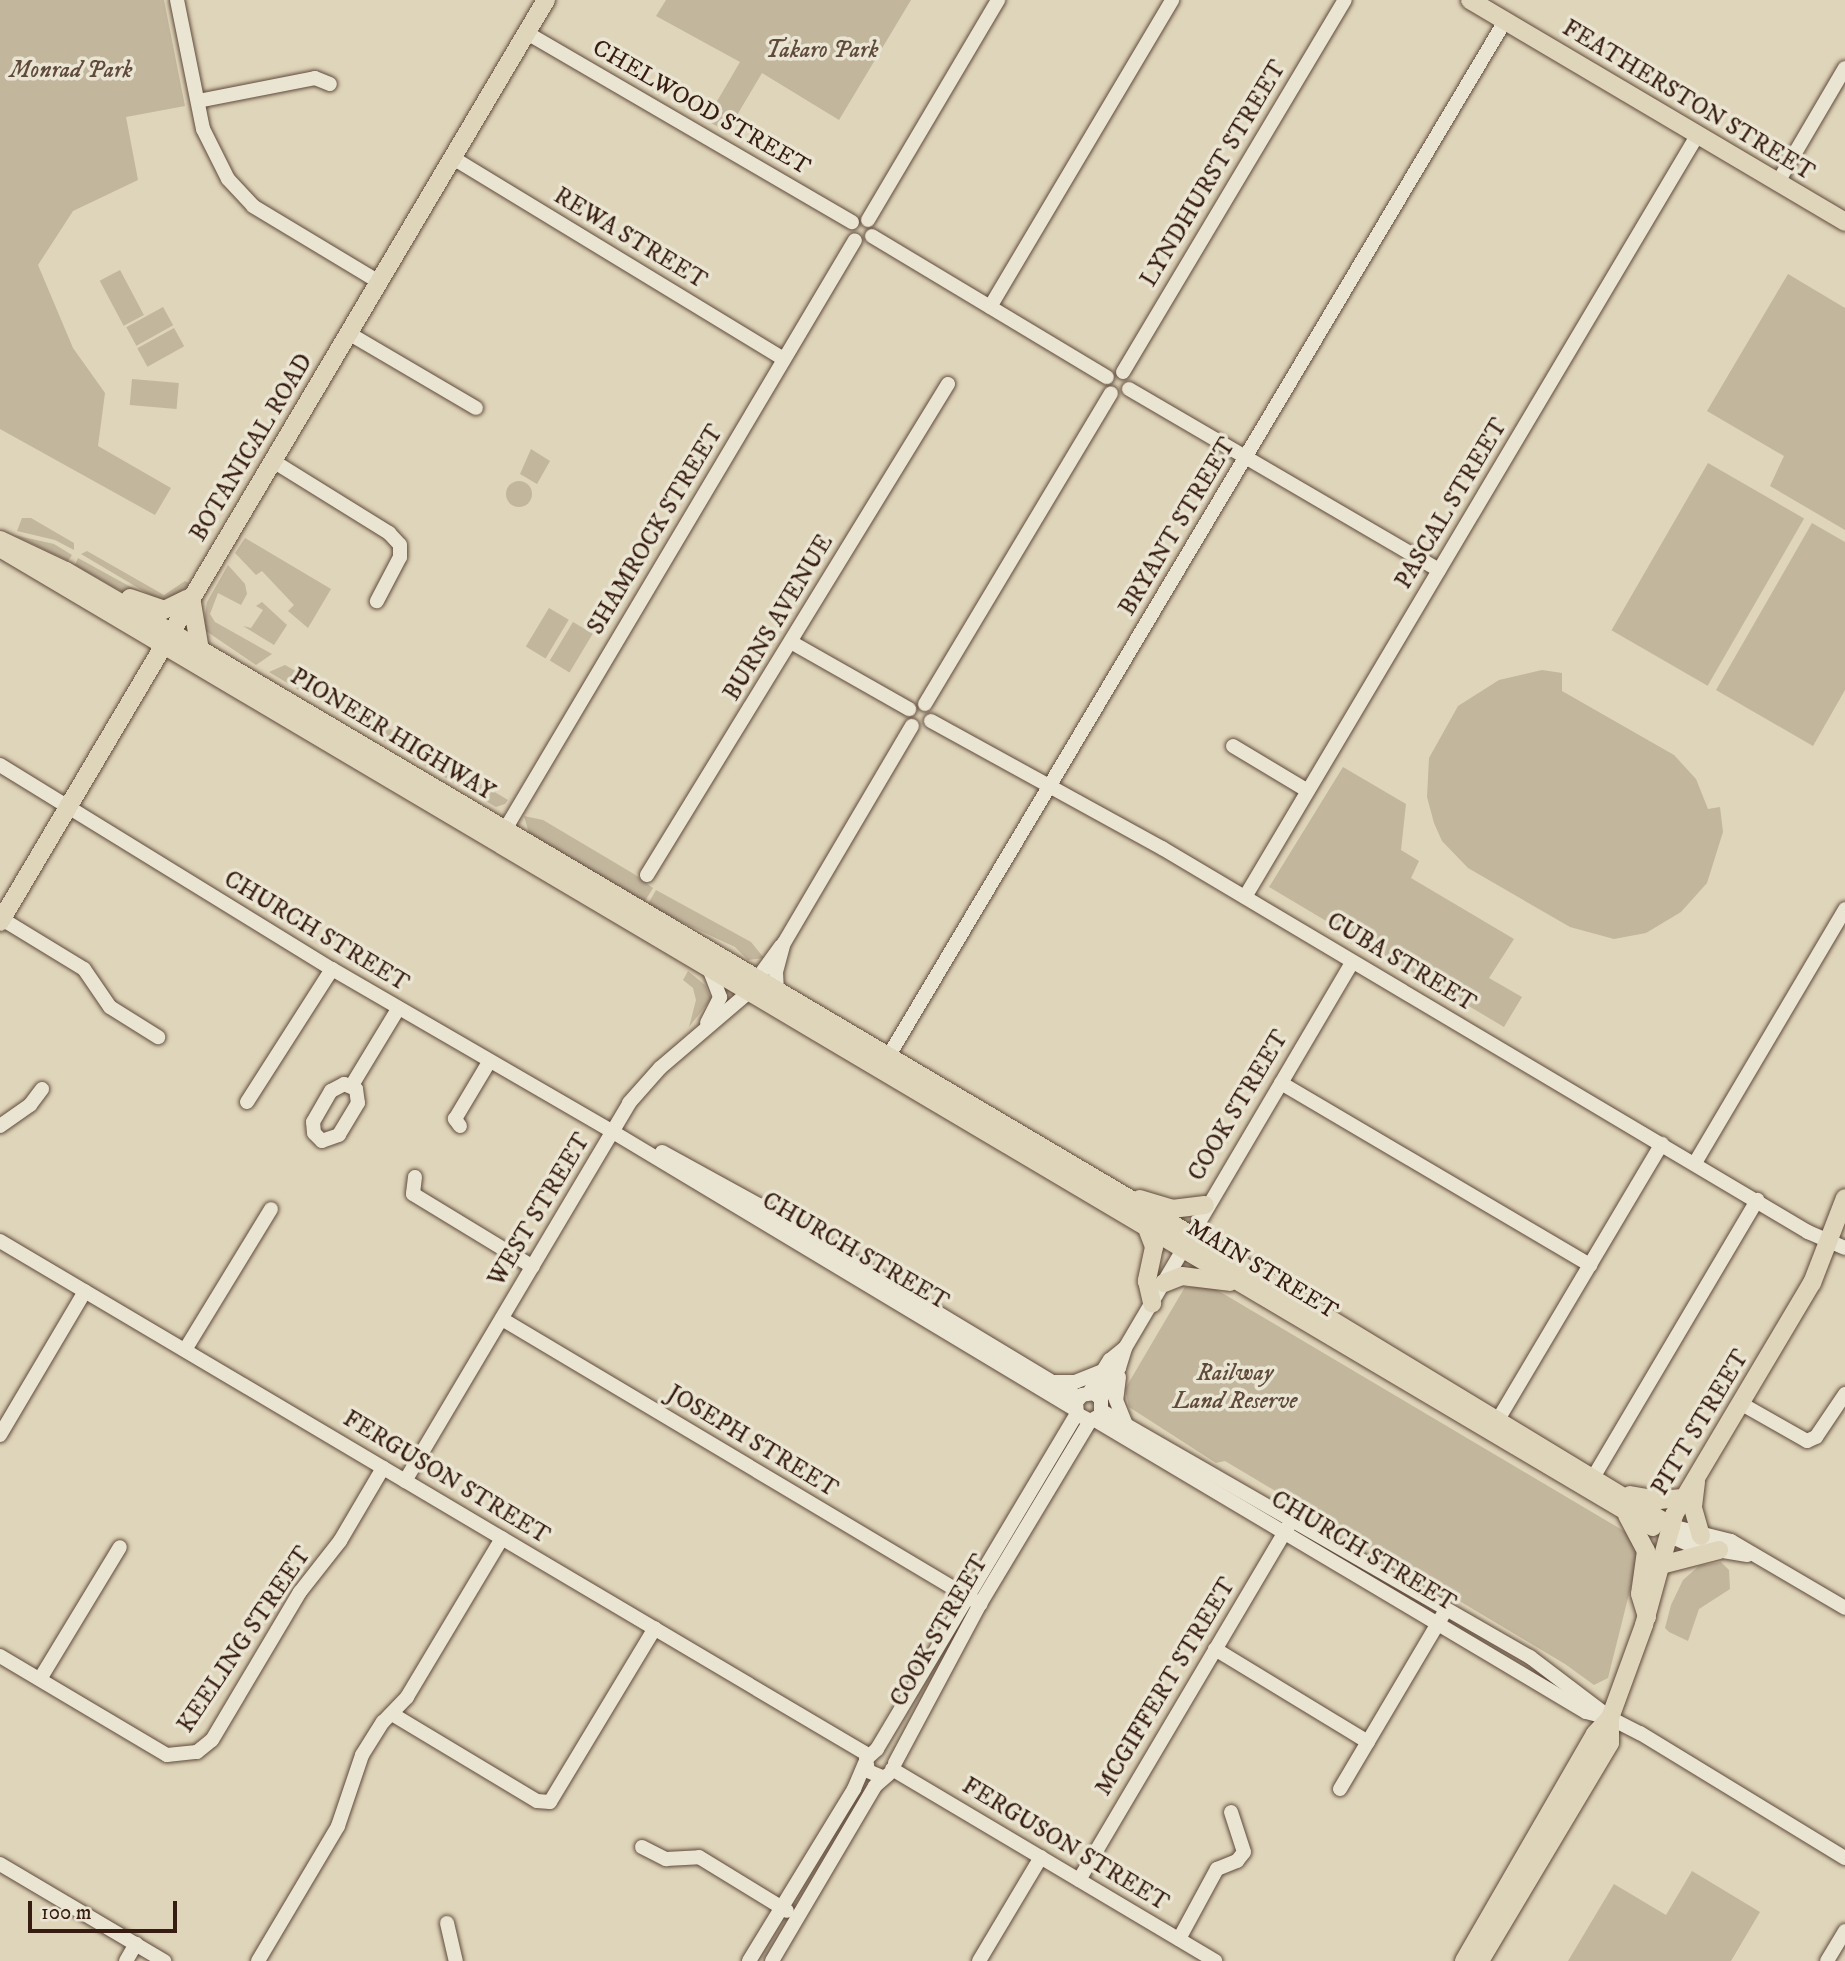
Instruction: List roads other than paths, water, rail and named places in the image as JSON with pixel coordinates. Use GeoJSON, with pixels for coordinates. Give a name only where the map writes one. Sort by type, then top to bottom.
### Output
{"type":"FeatureCollection","features":[{"type":"Feature","properties":{"kind":"main road","name":"BOTANICAL ROAD"},"geometry":{"type":"LineString","coordinates":[[1,920],[547,0]]}},
{"type":"Feature","properties":{"kind":"main road","name":"FEATHERSTON STREET"},"geometry":{"type":"LineString","coordinates":[[1469,0],[1845,222]]}},
{"type":"Feature","properties":{"kind":"main road","name":"PIONEER HIGHWAY"},"geometry":{"type":"LineString","coordinates":[[0,540],[25,551],[167,640],[613,903],[709,969],[753,986]]}},
{"type":"Feature","properties":{"kind":"main road","name":"PIONEER HIGHWAY"},"geometry":{"type":"LineString","coordinates":[[0,548],[167,640],[200,650],[501,837]]}},
{"type":"Feature","properties":{"kind":"main road"},"geometry":{"type":"LineString","coordinates":[[25,551],[65,562],[146,607],[169,610],[191,597],[200,650]]}},
{"type":"Feature","properties":{"kind":"main road","name":"PIONEER HIGHWAY"},"geometry":{"type":"LineString","coordinates":[[613,903],[680,934],[753,986]]}},
{"type":"Feature","properties":{"kind":"main road","name":"MAIN STREET"},"geometry":{"type":"LineString","coordinates":[[753,986],[777,990],[1119,1194],[1186,1242],[1237,1284],[1625,1513],[1669,1530]]}},
{"type":"Feature","properties":{"kind":"main road","name":"MAIN STREET"},"geometry":{"type":"LineString","coordinates":[[753,986],[831,1041],[1149,1231],[1186,1242],[1499,1419],[1594,1476],[1669,1530]]}},
{"type":"Feature","properties":{"kind":"main road"},"geometry":{"type":"LineString","coordinates":[[1119,1194],[1172,1209],[1205,1205]]}},
{"type":"Feature","properties":{"kind":"main road","name":"PITT STREET"},"geometry":{"type":"LineString","coordinates":[[1480,1961],[1595,1734],[1610,1718],[1647,1616],[1669,1530],[1683,1498],[1812,1283],[1826,1241],[1845,1198]]}},
{"type":"Feature","properties":{"kind":"main road"},"geometry":{"type":"LineString","coordinates":[[1149,1231],[1154,1247],[1147,1281],[1152,1303]]}},
{"type":"Feature","properties":{"kind":"main road"},"geometry":{"type":"LineString","coordinates":[[1164,1283],[1182,1276],[1237,1284]]}},
{"type":"Feature","properties":{"kind":"main road"},"geometry":{"type":"LineString","coordinates":[[1698,1472],[1693,1508],[1701,1535]]}},
{"type":"Feature","properties":{"kind":"main road"},"geometry":{"type":"LineString","coordinates":[[1616,1493],[1659,1500],[1683,1498]]}},
{"type":"Feature","properties":{"kind":"main road"},"geometry":{"type":"LineString","coordinates":[[1625,1513],[1646,1551],[1640,1594],[1647,1616]]}},
{"type":"Feature","properties":{"kind":"main road"},"geometry":{"type":"LineString","coordinates":[[1661,1565],[1719,1550]]}},
{"type":"Feature","properties":{"kind":"main road","name":"PITT STREET"},"geometry":{"type":"LineString","coordinates":[[1464,1961],[1522,1876]]}},
{"type":"Feature","properties":{"kind":"street"},"geometry":{"type":"LineString","coordinates":[[177,0],[198,101],[213,154],[237,191],[253,206],[379,282]]}},
{"type":"Feature","properties":{"kind":"street"},"geometry":{"type":"LineString","coordinates":[[868,220],[998,0]]}},
{"type":"Feature","properties":{"kind":"street"},"geometry":{"type":"LineString","coordinates":[[990,307],[1172,0]]}},
{"type":"Feature","properties":{"kind":"street","name":"LYNDHURST STREET"},"geometry":{"type":"LineString","coordinates":[[1123,372],[1345,0]]}},
{"type":"Feature","properties":{"kind":"street","name":"BRYANT STREET"},"geometry":{"type":"LineString","coordinates":[[888,1056],[1046,787],[1247,458],[1505,21]]}},
{"type":"Feature","properties":{"kind":"street","name":"CHELWOOD STREET"},"geometry":{"type":"LineString","coordinates":[[527,33],[852,222]]}},
{"type":"Feature","properties":{"kind":"street"},"geometry":{"type":"LineString","coordinates":[[1778,182],[1845,68]]}},
{"type":"Feature","properties":{"kind":"street"},"geometry":{"type":"LineString","coordinates":[[198,101],[315,78],[330,84]]}},
{"type":"Feature","properties":{"kind":"street","name":"PASCAL STREET"},"geometry":{"type":"LineString","coordinates":[[1245,897],[1698,134]]}},
{"type":"Feature","properties":{"kind":"street","name":"REWA STREET"},"geometry":{"type":"LineString","coordinates":[[453,158],[784,359]]}},
{"type":"Feature","properties":{"kind":"street"},"geometry":{"type":"LineString","coordinates":[[791,642],[909,709],[925,704],[1111,393],[1107,377],[872,236],[855,240],[850,232],[852,222],[868,220]]}},
{"type":"Feature","properties":{"kind":"street"},"geometry":{"type":"LineString","coordinates":[[868,220],[873,226],[872,236]]}},
{"type":"Feature","properties":{"kind":"street","name":"SHAMROCK STREET"},"geometry":{"type":"LineString","coordinates":[[501,837],[855,240]]}},
{"type":"Feature","properties":{"kind":"street"},"geometry":{"type":"LineString","coordinates":[[350,334],[476,408]]}},
{"type":"Feature","properties":{"kind":"street"},"geometry":{"type":"LineString","coordinates":[[1107,377],[1123,372],[1129,389],[1439,570]]}},
{"type":"Feature","properties":{"kind":"street","name":"BURNS AVENUE"},"geometry":{"type":"LineString","coordinates":[[647,875],[948,384]]}},
{"type":"Feature","properties":{"kind":"street"},"geometry":{"type":"LineString","coordinates":[[1111,393],[1117,395],[1129,389]]}},
{"type":"Feature","properties":{"kind":"street"},"geometry":{"type":"LineString","coordinates":[[273,461],[389,533],[400,545],[400,557],[377,601]]}},
{"type":"Feature","properties":{"kind":"street"},"geometry":{"type":"LineString","coordinates":[[912,726],[919,728],[931,721],[932,711],[925,704]]}},
{"type":"Feature","properties":{"kind":"street"},"geometry":{"type":"LineString","coordinates":[[753,986],[784,943],[912,726],[909,709]]}},
{"type":"Feature","properties":{"kind":"street","name":"CUBA STREET"},"geometry":{"type":"LineString","coordinates":[[931,721],[1245,897],[1826,1241],[1845,1248]]}},
{"type":"Feature","properties":{"kind":"street"},"geometry":{"type":"LineString","coordinates":[[1233,746],[1308,791]]}},
{"type":"Feature","properties":{"kind":"street","name":"CHURCH STREET"},"geometry":{"type":"LineString","coordinates":[[0,765],[332,970],[613,1132],[1058,1400],[1088,1411],[1533,1659],[1610,1718],[1845,1858]]}},
{"type":"Feature","properties":{"kind":"street"},"geometry":{"type":"LineString","coordinates":[[1695,1163],[1845,909]]}},
{"type":"Feature","properties":{"kind":"street"},"geometry":{"type":"LineString","coordinates":[[1,920],[84,969],[110,1007],[158,1037]]}},
{"type":"Feature","properties":{"kind":"street"},"geometry":{"type":"LineString","coordinates":[[777,990],[776,972],[784,943]]}},
{"type":"Feature","properties":{"kind":"street","name":"COOK STREET"},"geometry":{"type":"LineString","coordinates":[[1050,1474],[1057,1447],[1088,1411],[1103,1370],[1125,1348],[1164,1283],[1205,1205],[1281,1083],[1352,961]]}},
{"type":"Feature","properties":{"kind":"street"},"geometry":{"type":"LineString","coordinates":[[704,1027],[720,997],[709,969]]}},
{"type":"Feature","properties":{"kind":"street"},"geometry":{"type":"LineString","coordinates":[[247,1102],[332,970]]}},
{"type":"Feature","properties":{"kind":"street","name":"WEST STREET"},"geometry":{"type":"LineString","coordinates":[[405,1481],[629,1103],[704,1027],[753,986]]}},
{"type":"Feature","properties":{"kind":"street"},"geometry":{"type":"LineString","coordinates":[[352,1085],[398,1009]]}},
{"type":"Feature","properties":{"kind":"street"},"geometry":{"type":"LineString","coordinates":[[460,1126],[455,1119],[489,1062]]}},
{"type":"Feature","properties":{"kind":"street"},"geometry":{"type":"LineString","coordinates":[[1281,1083],[1590,1265]]}},
{"type":"Feature","properties":{"kind":"street"},"geometry":{"type":"LineString","coordinates":[[0,1126],[30,1105],[41,1089]]}},
{"type":"Feature","properties":{"kind":"street","name":"CHURCH STREET"},"geometry":{"type":"LineString","coordinates":[[613,1132],[646,1143],[759,1205],[1054,1382],[1088,1411]]}},
{"type":"Feature","properties":{"kind":"street"},"geometry":{"type":"LineString","coordinates":[[1499,1419],[1662,1144]]}},
{"type":"Feature","properties":{"kind":"street"},"geometry":{"type":"LineString","coordinates":[[415,1177],[413,1194],[533,1267]]}},
{"type":"Feature","properties":{"kind":"street"},"geometry":{"type":"LineString","coordinates":[[1594,1476],[1757,1200]]}},
{"type":"Feature","properties":{"kind":"street"},"geometry":{"type":"LineString","coordinates":[[185,1350],[271,1209]]}},
{"type":"Feature","properties":{"kind":"street","name":"FERGUSON STREET"},"geometry":{"type":"LineString","coordinates":[[0,1241],[870,1755]]}},
{"type":"Feature","properties":{"kind":"street"},"geometry":{"type":"LineString","coordinates":[[0,1435],[85,1291]]}},
{"type":"Feature","properties":{"kind":"street","name":"JOSEPH STREET"},"geometry":{"type":"LineString","coordinates":[[502,1319],[980,1605]]}},
{"type":"Feature","properties":{"kind":"street","name":"COOK STREET"},"geometry":{"type":"LineString","coordinates":[[749,1961],[967,1597],[1022,1519],[1088,1411],[1119,1368],[1125,1348]]}},
{"type":"Feature","properties":{"kind":"street"},"geometry":{"type":"LineString","coordinates":[[1119,1368],[1116,1400],[1126,1433]]}},
{"type":"Feature","properties":{"kind":"street"},"geometry":{"type":"LineString","coordinates":[[1054,1382],[1075,1381],[1103,1370]]}},
{"type":"Feature","properties":{"kind":"street"},"geometry":{"type":"LineString","coordinates":[[1740,1403],[1807,1441],[1816,1437],[1845,1394]]}},
{"type":"Feature","properties":{"kind":"street"},"geometry":{"type":"LineString","coordinates":[[1057,1447],[1064,1416],[1058,1400]]}},
{"type":"Feature","properties":{"kind":"street"},"geometry":{"type":"LineString","coordinates":[[1088,1411],[1126,1433]]}},
{"type":"Feature","properties":{"kind":"street","name":"KEELING STREET"},"geometry":{"type":"LineString","coordinates":[[0,1656],[167,1755],[197,1752],[212,1740],[300,1592],[340,1541],[383,1468]]}},
{"type":"Feature","properties":{"kind":"street","name":"COOK STREET"},"geometry":{"type":"LineString","coordinates":[[772,1961],[890,1770],[980,1605],[1022,1519]]}},
{"type":"Feature","properties":{"kind":"street","name":"CHURCH STREET"},"geometry":{"type":"LineString","coordinates":[[1289,1525],[1439,1623],[1586,1712],[1610,1718]]}},
{"type":"Feature","properties":{"kind":"street","name":"MCGIFFERT STREET"},"geometry":{"type":"LineString","coordinates":[[1079,1880],[1289,1525]]}},
{"type":"Feature","properties":{"kind":"street","name":"MAIN STREET"},"geometry":{"type":"LineString","coordinates":[[1669,1530],[1731,1541],[1845,1608]]}},
{"type":"Feature","properties":{"kind":"street","name":"MAIN STREET"},"geometry":{"type":"LineString","coordinates":[[1669,1530],[1693,1546],[1762,1559]]}},
{"type":"Feature","properties":{"kind":"street"},"geometry":{"type":"LineString","coordinates":[[258,1961],[338,1826],[355,1768],[407,1697],[502,1538]]}},
{"type":"Feature","properties":{"kind":"street"},"geometry":{"type":"LineString","coordinates":[[40,1679],[120,1547]]}},
{"type":"Feature","properties":{"kind":"street"},"geometry":{"type":"LineString","coordinates":[[1340,1789],[1447,1609]]}},
{"type":"Feature","properties":{"kind":"street"},"geometry":{"type":"LineString","coordinates":[[392,1714],[537,1801],[547,1802],[556,1795],[655,1628]]}},
{"type":"Feature","properties":{"kind":"street"},"geometry":{"type":"LineString","coordinates":[[1215,1648],[1368,1742]]}},
{"type":"Feature","properties":{"kind":"street"},"geometry":{"type":"LineString","coordinates":[[890,1751],[890,1770],[871,1774],[870,1755],[890,1751]]}},
{"type":"Feature","properties":{"kind":"street","name":"FERGUSON STREET"},"geometry":{"type":"LineString","coordinates":[[890,1770],[1215,1961]]}},
{"type":"Feature","properties":{"kind":"street"},"geometry":{"type":"LineString","coordinates":[[1179,1939],[1217,1869],[1237,1861],[1244,1852],[1231,1812]]}},
{"type":"Feature","properties":{"kind":"street"},"geometry":{"type":"LineString","coordinates":[[642,1847],[666,1859],[699,1857],[799,1917]]}},
{"type":"Feature","properties":{"kind":"street"},"geometry":{"type":"LineString","coordinates":[[979,1961],[1041,1857]]}},
{"type":"Feature","properties":{"kind":"street"},"geometry":{"type":"LineString","coordinates":[[0,1864],[136,1944],[147,1957],[164,1961]]}},
{"type":"Feature","properties":{"kind":"street"},"geometry":{"type":"LineString","coordinates":[[447,1923],[456,1961]]}},
{"type":"Feature","properties":{"kind":"street"},"geometry":{"type":"LineString","coordinates":[[1828,1961],[1845,1931]]}},
{"type":"Feature","properties":{"kind":"street"},"geometry":{"type":"LineString","coordinates":[[126,1961],[136,1944]]}},
{"type":"Feature","properties":{"kind":"park label","name":"Takaro Park"},"geometry":{"type":"Point","coordinates":[822,51]}},
{"type":"Feature","properties":{"kind":"park label","name":"Monrad Park"},"geometry":{"type":"Point","coordinates":[71,71]}},
{"type":"Feature","properties":{"kind":"park label","name":"Railway Land Reserve"},"geometry":{"type":"Point","coordinates":[1235,1388]}}]}
